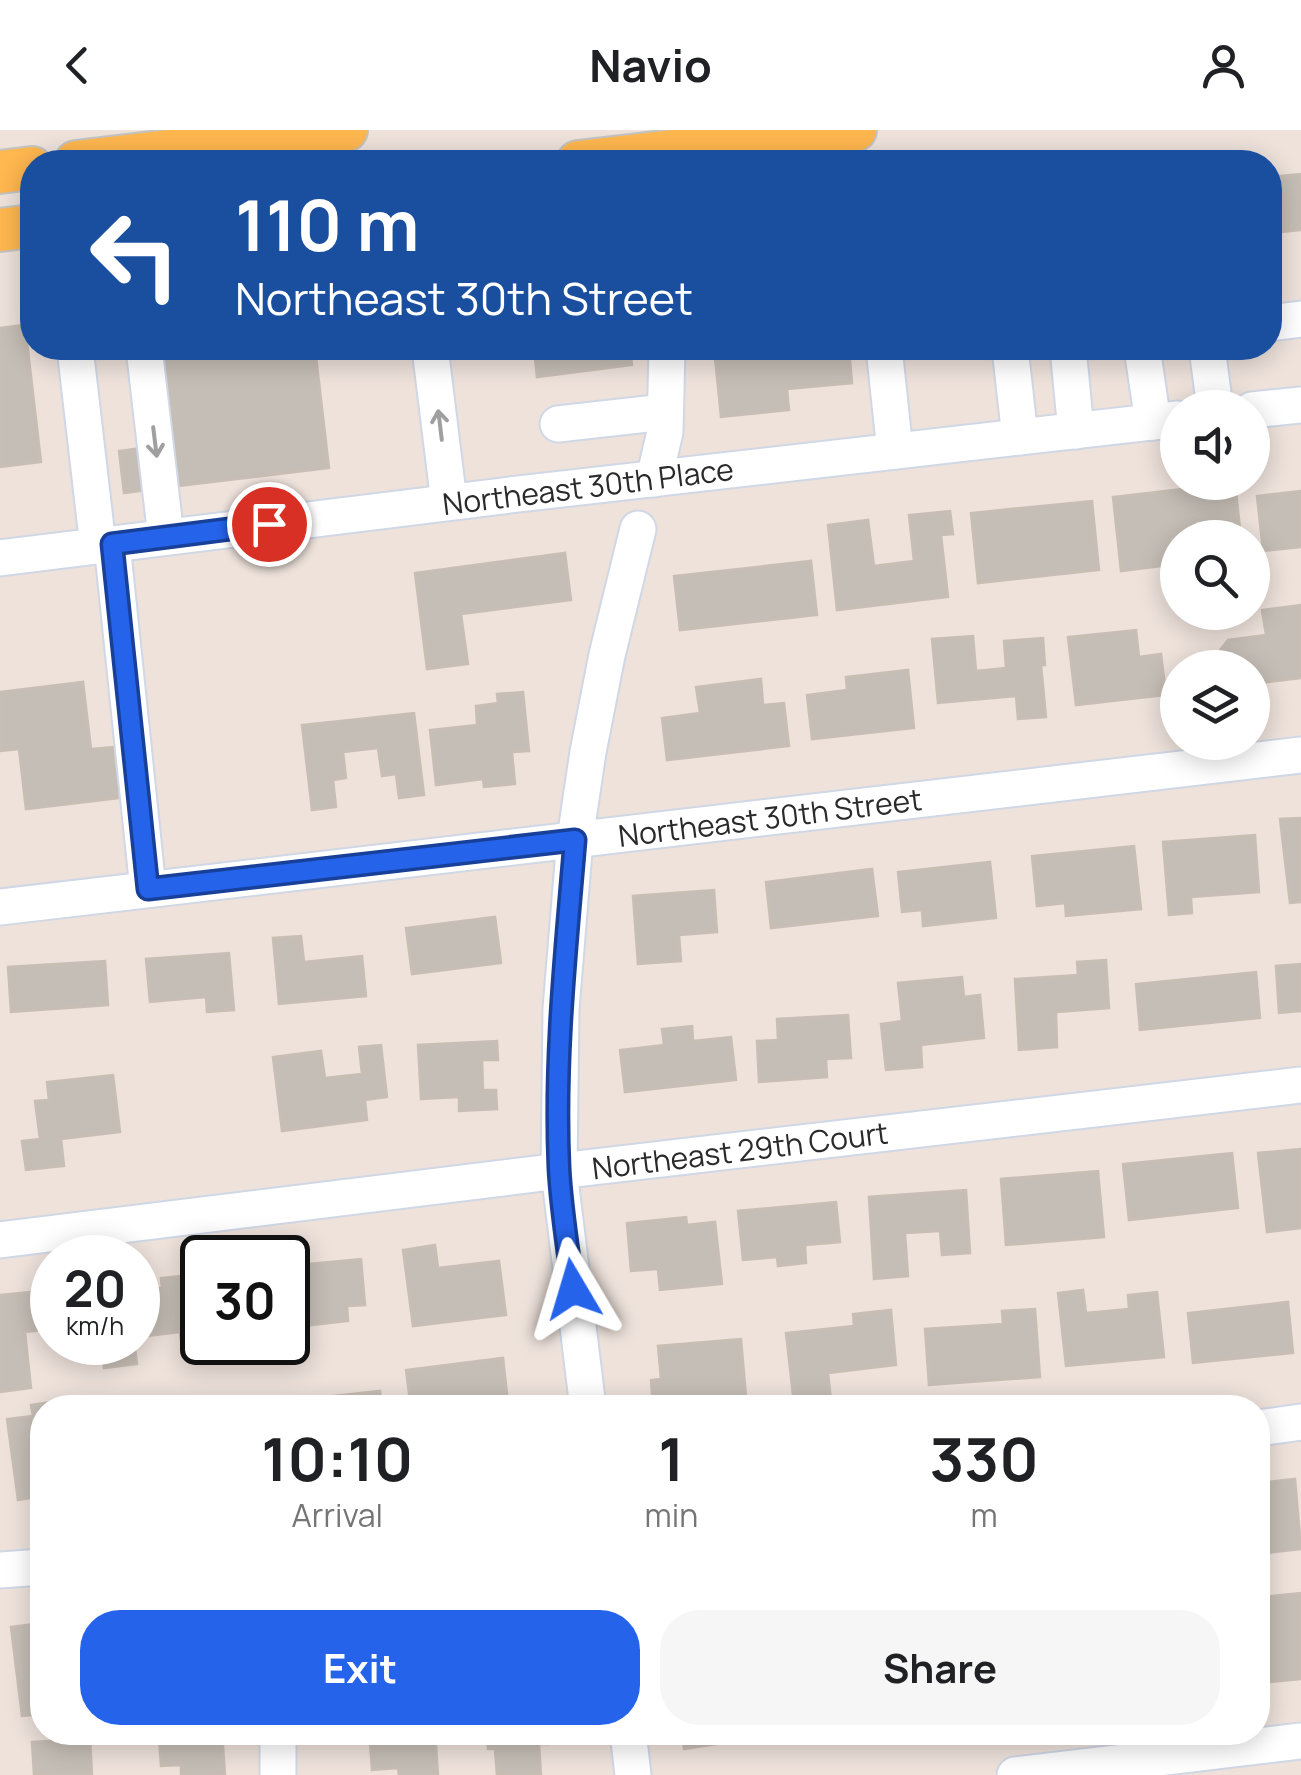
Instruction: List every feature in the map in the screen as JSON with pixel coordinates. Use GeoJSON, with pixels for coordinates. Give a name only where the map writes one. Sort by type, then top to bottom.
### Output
{"type":"FeatureCollection","features":[{"type":"Feature","properties":{"kind":"main road"},"geometry":{"type":"LineString","coordinates":[[177,150],[346,130]]}},
{"type":"Feature","properties":{"kind":"main road"},"geometry":{"type":"LineString","coordinates":[[710,150],[856,130]]}},
{"type":"Feature","properties":{"kind":"street"},"geometry":{"type":"LineString","coordinates":[[77,360],[105,545],[148,889]]}},
{"type":"Feature","properties":{"kind":"street"},"geometry":{"type":"LineString","coordinates":[[145,360],[166,537]]}},
{"type":"Feature","properties":{"kind":"street"},"geometry":{"type":"LineString","coordinates":[[431,360],[449,502]]}},
{"type":"Feature","properties":{"kind":"street"},"geometry":{"type":"LineString","coordinates":[[654,479],[665,432],[667,360]]}},
{"type":"Feature","properties":{"kind":"street"},"geometry":{"type":"LineString","coordinates":[[885,360],[895,451]]}},
{"type":"Feature","properties":{"kind":"street"},"geometry":{"type":"LineString","coordinates":[[1011,360],[1020,437]]}},
{"type":"Feature","properties":{"kind":"street"},"geometry":{"type":"LineString","coordinates":[[1069,360],[1076,430]]}},
{"type":"Feature","properties":{"kind":"street"},"geometry":{"type":"LineString","coordinates":[[1146,360],[1160,404]]}},
{"type":"Feature","properties":{"kind":"street"},"geometry":{"type":"LineString","coordinates":[[1209,360],[1213,390]]}},
{"type":"Feature","properties":{"kind":"street"},"geometry":{"type":"LineString","coordinates":[[1270,408],[1301,405]]}},
{"type":"Feature","properties":{"kind":"street"},"geometry":{"type":"LineString","coordinates":[[558,424],[665,412]]}},
{"type":"Feature","properties":{"kind":"street","name":"Northeast 30th Place"},"geometry":{"type":"LineString","coordinates":[[0,558],[1160,421]]}},
{"type":"Feature","properties":{"kind":"street"},"geometry":{"type":"LineString","coordinates":[[586,1395],[559,1171],[561,1009],[575,840],[588,752],[638,529]]}},
{"type":"Feature","properties":{"kind":"street","name":"Northeast 30th Street"},"geometry":{"type":"LineString","coordinates":[[0,906],[1301,755]]}},
{"type":"Feature","properties":{"kind":"street","name":"Northeast 29th Court"},"geometry":{"type":"LineString","coordinates":[[0,1240],[1301,1086]]}},
{"type":"Feature","properties":{"kind":"street"},"geometry":{"type":"LineString","coordinates":[[1270,1426],[1301,1422]]}},
{"type":"Feature","properties":{"kind":"street"},"geometry":{"type":"LineString","coordinates":[[0,1570],[30,1568]]}},
{"type":"Feature","properties":{"kind":"street"},"geometry":{"type":"LineString","coordinates":[[1270,1744],[1301,1740]]}},
{"type":"Feature","properties":{"kind":"street"},"geometry":{"type":"LineString","coordinates":[[278,1745],[278,1775]]}},
{"type":"Feature","properties":{"kind":"street"},"geometry":{"type":"LineString","coordinates":[[630,1745],[633,1775]]}},
{"type":"Feature","properties":{"kind":"street"},"geometry":{"type":"LineString","coordinates":[[1015,1775],[1260,1745]]}},
{"type":"Feature","properties":{"kind":"building"},"geometry":{"type":"Polygon","coordinates":[[[1301,174],[1301,230],[1282,232],[1282,176],[1301,174]]]}},
{"type":"Feature","properties":{"kind":"building"},"geometry":{"type":"Polygon","coordinates":[[[20,326],[20,360],[29,360],[41,462],[0,467],[0,328],[20,326]]]}},
{"type":"Feature","properties":{"kind":"building"},"geometry":{"type":"Polygon","coordinates":[[[161,360],[316,360],[329,468],[177,486],[161,360]]]}},
{"type":"Feature","properties":{"kind":"building"},"geometry":{"type":"Polygon","coordinates":[[[535,360],[631,360],[632,365],[537,377],[535,360]]]}},
{"type":"Feature","properties":{"kind":"building"},"geometry":{"type":"Polygon","coordinates":[[[715,360],[850,360],[852,383],[787,389],[789,410],[721,417],[715,360]]]}},
{"type":"Feature","properties":{"kind":"building"},"geometry":{"type":"Polygon","coordinates":[[[172,444],[177,486],[124,493],[119,451],[172,444]]]}},
{"type":"Feature","properties":{"kind":"building"},"geometry":{"type":"Polygon","coordinates":[[[1301,491],[1301,547],[1270,550],[1270,520],[1260,520],[1257,500],[1270,500],[1270,495],[1301,491]]]}},
{"type":"Feature","properties":{"kind":"building"},"geometry":{"type":"Polygon","coordinates":[[[1160,492],[1160,500],[1237,500],[1239,520],[1160,520],[1160,566],[1121,571],[1113,497],[1160,492]]]}},
{"type":"Feature","properties":{"kind":"building"},"geometry":{"type":"Polygon","coordinates":[[[1092,501],[1099,570],[978,583],[971,513],[1092,501]]]}},
{"type":"Feature","properties":{"kind":"building"},"geometry":{"type":"Polygon","coordinates":[[[950,511],[953,534],[941,535],[948,597],[837,610],[828,525],[868,520],[874,566],[914,561],[909,515],[950,511]]]}},
{"type":"Feature","properties":{"kind":"building"},"geometry":{"type":"Polygon","coordinates":[[[565,553],[571,600],[461,614],[468,664],[427,669],[415,573],[565,553]]]}},
{"type":"Feature","properties":{"kind":"building"},"geometry":{"type":"Polygon","coordinates":[[[811,561],[817,615],[680,630],[674,576],[811,561]]]}},
{"type":"Feature","properties":{"kind":"building"},"geometry":{"type":"Polygon","coordinates":[[[1301,605],[1301,678],[1270,682],[1270,650],[1220,650],[1228,640],[1266,635],[1265,630],[1270,630],[1270,609],[1301,605]]]}},
{"type":"Feature","properties":{"kind":"building"},"geometry":{"type":"Polygon","coordinates":[[[1136,630],[1139,657],[1160,654],[1160,696],[1076,705],[1068,637],[1136,630]]]}},
{"type":"Feature","properties":{"kind":"building"},"geometry":{"type":"Polygon","coordinates":[[[973,636],[976,671],[1006,668],[1004,641],[1043,638],[1045,665],[1041,665],[1046,717],[1018,719],[1016,696],[938,703],[932,639],[973,636]]]}},
{"type":"Feature","properties":{"kind":"building"},"geometry":{"type":"Polygon","coordinates":[[[908,670],[914,728],[812,739],[807,695],[847,690],[846,677],[908,670]]]}},
{"type":"Feature","properties":{"kind":"building"},"geometry":{"type":"Polygon","coordinates":[[[761,679],[763,705],[784,703],[789,746],[667,760],[662,718],[700,713],[696,687],[761,679]]]}},
{"type":"Feature","properties":{"kind":"building"},"geometry":{"type":"Polygon","coordinates":[[[83,682],[91,749],[114,747],[120,798],[26,809],[19,749],[0,751],[0,692],[83,682]]]}},
{"type":"Feature","properties":{"kind":"building"},"geometry":{"type":"Polygon","coordinates":[[[523,692],[529,751],[512,752],[515,784],[484,787],[483,779],[436,785],[430,730],[477,725],[476,706],[498,703],[497,694],[523,692]]]}},
{"type":"Feature","properties":{"kind":"building"},"geometry":{"type":"Polygon","coordinates":[[[414,713],[424,795],[399,798],[396,774],[382,776],[378,748],[343,752],[346,778],[333,780],[336,807],[312,810],[302,725],[414,713]]]}},
{"type":"Feature","properties":{"kind":"building"},"geometry":{"type":"Polygon","coordinates":[[[1301,818],[1301,902],[1290,903],[1280,819],[1301,818]]]}},
{"type":"Feature","properties":{"kind":"building"},"geometry":{"type":"Polygon","coordinates":[[[1255,835],[1259,892],[1191,897],[1192,913],[1169,915],[1163,842],[1255,835]]]}},
{"type":"Feature","properties":{"kind":"building"},"geometry":{"type":"Polygon","coordinates":[[[1134,846],[1141,909],[1066,916],[1065,903],[1037,906],[1032,856],[1134,846]]]}},
{"type":"Feature","properties":{"kind":"building"},"geometry":{"type":"Polygon","coordinates":[[[990,862],[996,918],[923,926],[922,910],[902,912],[898,872],[990,862]]]}},
{"type":"Feature","properties":{"kind":"building"},"geometry":{"type":"Polygon","coordinates":[[[872,869],[878,916],[771,928],[766,882],[872,869]]]}},
{"type":"Feature","properties":{"kind":"building"},"geometry":{"type":"Polygon","coordinates":[[[714,890],[717,932],[679,935],[681,961],[638,964],[633,896],[714,890]]]}},
{"type":"Feature","properties":{"kind":"building"},"geometry":{"type":"Polygon","coordinates":[[[495,917],[501,963],[412,974],[406,928],[495,917]]]}},
{"type":"Feature","properties":{"kind":"building"},"geometry":{"type":"Polygon","coordinates":[[[301,936],[304,962],[362,956],[366,996],[279,1004],[273,938],[301,936]]]}},
{"type":"Feature","properties":{"kind":"building"},"geometry":{"type":"Polygon","coordinates":[[[229,953],[234,1010],[207,1012],[206,997],[150,1002],[146,959],[229,953]]]}},
{"type":"Feature","properties":{"kind":"building"},"geometry":{"type":"Polygon","coordinates":[[[1106,960],[1109,1008],[1056,1012],[1057,1047],[1019,1050],[1015,979],[1078,975],[1077,962],[1106,960]]]}},
{"type":"Feature","properties":{"kind":"building"},"geometry":{"type":"Polygon","coordinates":[[[105,961],[108,1005],[11,1012],[8,967],[105,961]]]}},
{"type":"Feature","properties":{"kind":"building"},"geometry":{"type":"Polygon","coordinates":[[[1301,964],[1301,1011],[1279,1013],[1276,966],[1301,964]]]}},
{"type":"Feature","properties":{"kind":"building"},"geometry":{"type":"Polygon","coordinates":[[[1256,972],[1260,1018],[1140,1030],[1136,984],[1256,972]]]}},
{"type":"Feature","properties":{"kind":"building"},"geometry":{"type":"Polygon","coordinates":[[[962,977],[964,997],[980,995],[984,1038],[921,1045],[922,1067],[886,1070],[881,1024],[902,1021],[898,983],[962,977]]]}},
{"type":"Feature","properties":{"kind":"building"},"geometry":{"type":"Polygon","coordinates":[[[848,1015],[851,1058],[826,1059],[827,1077],[759,1082],[757,1041],[778,1040],[777,1019],[848,1015]]]}},
{"type":"Feature","properties":{"kind":"building"},"geometry":{"type":"Polygon","coordinates":[[[692,1026],[693,1041],[731,1037],[736,1080],[625,1092],[620,1050],[664,1045],[662,1029],[692,1026]]]}},
{"type":"Feature","properties":{"kind":"building"},"geometry":{"type":"Polygon","coordinates":[[[497,1041],[498,1060],[482,1060],[483,1090],[496,1090],[497,1109],[459,1111],[459,1097],[421,1099],[418,1045],[497,1041]]]}},
{"type":"Feature","properties":{"kind":"building"},"geometry":{"type":"Polygon","coordinates":[[[381,1045],[387,1097],[365,1100],[367,1120],[282,1131],[273,1057],[321,1051],[325,1078],[362,1074],[359,1047],[381,1045]]]}},
{"type":"Feature","properties":{"kind":"building"},"geometry":{"type":"Polygon","coordinates":[[[113,1075],[120,1132],[61,1139],[64,1166],[26,1170],[22,1141],[40,1139],[35,1101],[49,1100],[47,1082],[113,1075]]]}},
{"type":"Feature","properties":{"kind":"building"},"geometry":{"type":"Polygon","coordinates":[[[1301,1149],[1301,1228],[1267,1232],[1258,1153],[1301,1149]]]}},
{"type":"Feature","properties":{"kind":"building"},"geometry":{"type":"Polygon","coordinates":[[[1232,1153],[1238,1208],[1129,1220],[1123,1164],[1232,1153]]]}},
{"type":"Feature","properties":{"kind":"building"},"geometry":{"type":"Polygon","coordinates":[[[1098,1171],[1104,1237],[1006,1245],[1001,1179],[1098,1171]]]}},
{"type":"Feature","properties":{"kind":"building"},"geometry":{"type":"Polygon","coordinates":[[[966,1190],[970,1253],[942,1255],[940,1231],[905,1233],[908,1276],[874,1279],[869,1197],[966,1190]]]}},
{"type":"Feature","properties":{"kind":"building"},"geometry":{"type":"Polygon","coordinates":[[[836,1202],[840,1242],[805,1245],[806,1263],[778,1266],[777,1257],[743,1260],[738,1211],[836,1202]]]}},
{"type":"Feature","properties":{"kind":"building"},"geometry":{"type":"Polygon","coordinates":[[[686,1217],[687,1225],[715,1222],[722,1284],[660,1290],[658,1269],[631,1271],[627,1223],[686,1217]]]}},
{"type":"Feature","properties":{"kind":"building"},"geometry":{"type":"Polygon","coordinates":[[[435,1245],[438,1268],[499,1261],[506,1315],[413,1326],[403,1250],[435,1245]]]}},
{"type":"Feature","properties":{"kind":"building"},"geometry":{"type":"Polygon","coordinates":[[[361,1259],[365,1305],[347,1306],[348,1321],[311,1325],[310,1264],[361,1259]]]}},
{"type":"Feature","properties":{"kind":"building"},"geometry":{"type":"Polygon","coordinates":[[[180,1276],[180,1332],[160,1334],[161,1278],[180,1276]]]}},
{"type":"Feature","properties":{"kind":"building"},"geometry":{"type":"Polygon","coordinates":[[[1083,1290],[1086,1313],[1129,1309],[1128,1295],[1157,1292],[1164,1357],[1066,1366],[1058,1293],[1083,1290]]]}},
{"type":"Feature","properties":{"kind":"building"},"geometry":{"type":"Polygon","coordinates":[[[30,1292],[30,1331],[25,1332],[31,1388],[0,1392],[0,1295],[30,1292]]]}},
{"type":"Feature","properties":{"kind":"building"},"geometry":{"type":"Polygon","coordinates":[[[1288,1302],[1293,1353],[1193,1363],[1188,1313],[1288,1302]]]}},
{"type":"Feature","properties":{"kind":"building"},"geometry":{"type":"Polygon","coordinates":[[[1035,1309],[1040,1377],[929,1385],[925,1329],[1003,1324],[1002,1311],[1035,1309]]]}},
{"type":"Feature","properties":{"kind":"building"},"geometry":{"type":"Polygon","coordinates":[[[891,1310],[896,1365],[828,1373],[830,1395],[793,1395],[786,1333],[854,1326],[853,1314],[891,1310]]]}},
{"type":"Feature","properties":{"kind":"building"},"geometry":{"type":"Polygon","coordinates":[[[741,1339],[746,1395],[652,1395],[651,1380],[661,1379],[658,1346],[741,1339]]]}},
{"type":"Feature","properties":{"kind":"building"},"geometry":{"type":"Polygon","coordinates":[[[503,1358],[507,1395],[409,1395],[406,1370],[503,1358]]]}},
{"type":"Feature","properties":{"kind":"building"},"geometry":{"type":"Polygon","coordinates":[[[380,1391],[380,1395],[343,1395],[380,1391]]]}},
{"type":"Feature","properties":{"kind":"building"},"geometry":{"type":"Polygon","coordinates":[[[30,1416],[30,1498],[18,1500],[7,1419],[30,1416]]]}},
{"type":"Feature","properties":{"kind":"building"},"geometry":{"type":"Polygon","coordinates":[[[1295,1479],[1301,1549],[1270,1553],[1270,1482],[1295,1479]]]}},
{"type":"Feature","properties":{"kind":"building"},"geometry":{"type":"Polygon","coordinates":[[[1301,1593],[1301,1679],[1270,1682],[1270,1596],[1301,1593]]]}},
{"type":"Feature","properties":{"kind":"building"},"geometry":{"type":"Polygon","coordinates":[[[30,1625],[30,1715],[22,1716],[11,1627],[30,1625]]]}},
{"type":"Feature","properties":{"kind":"building"},"geometry":{"type":"Polygon","coordinates":[[[32,1745],[90,1745],[92,1775],[34,1775],[32,1745]]]}},
{"type":"Feature","properties":{"kind":"building"},"geometry":{"type":"Polygon","coordinates":[[[160,1745],[223,1745],[225,1775],[181,1775],[181,1765],[161,1766],[160,1745]]]}},
{"type":"Feature","properties":{"kind":"building"},"geometry":{"type":"Polygon","coordinates":[[[370,1745],[436,1745],[438,1775],[399,1775],[398,1768],[372,1770],[370,1745]]]}},
{"type":"Feature","properties":{"kind":"building"},"geometry":{"type":"Polygon","coordinates":[[[488,1745],[539,1745],[541,1775],[497,1775],[495,1749],[488,1749],[488,1745]]]}},
{"type":"Feature","properties":{"kind":"route"},"geometry":{"type":"LineString","coordinates":[[269,524],[112,544],[148,889],[575,840],[561,1009],[558,1105],[559,1171],[573,1289]]}}]}
